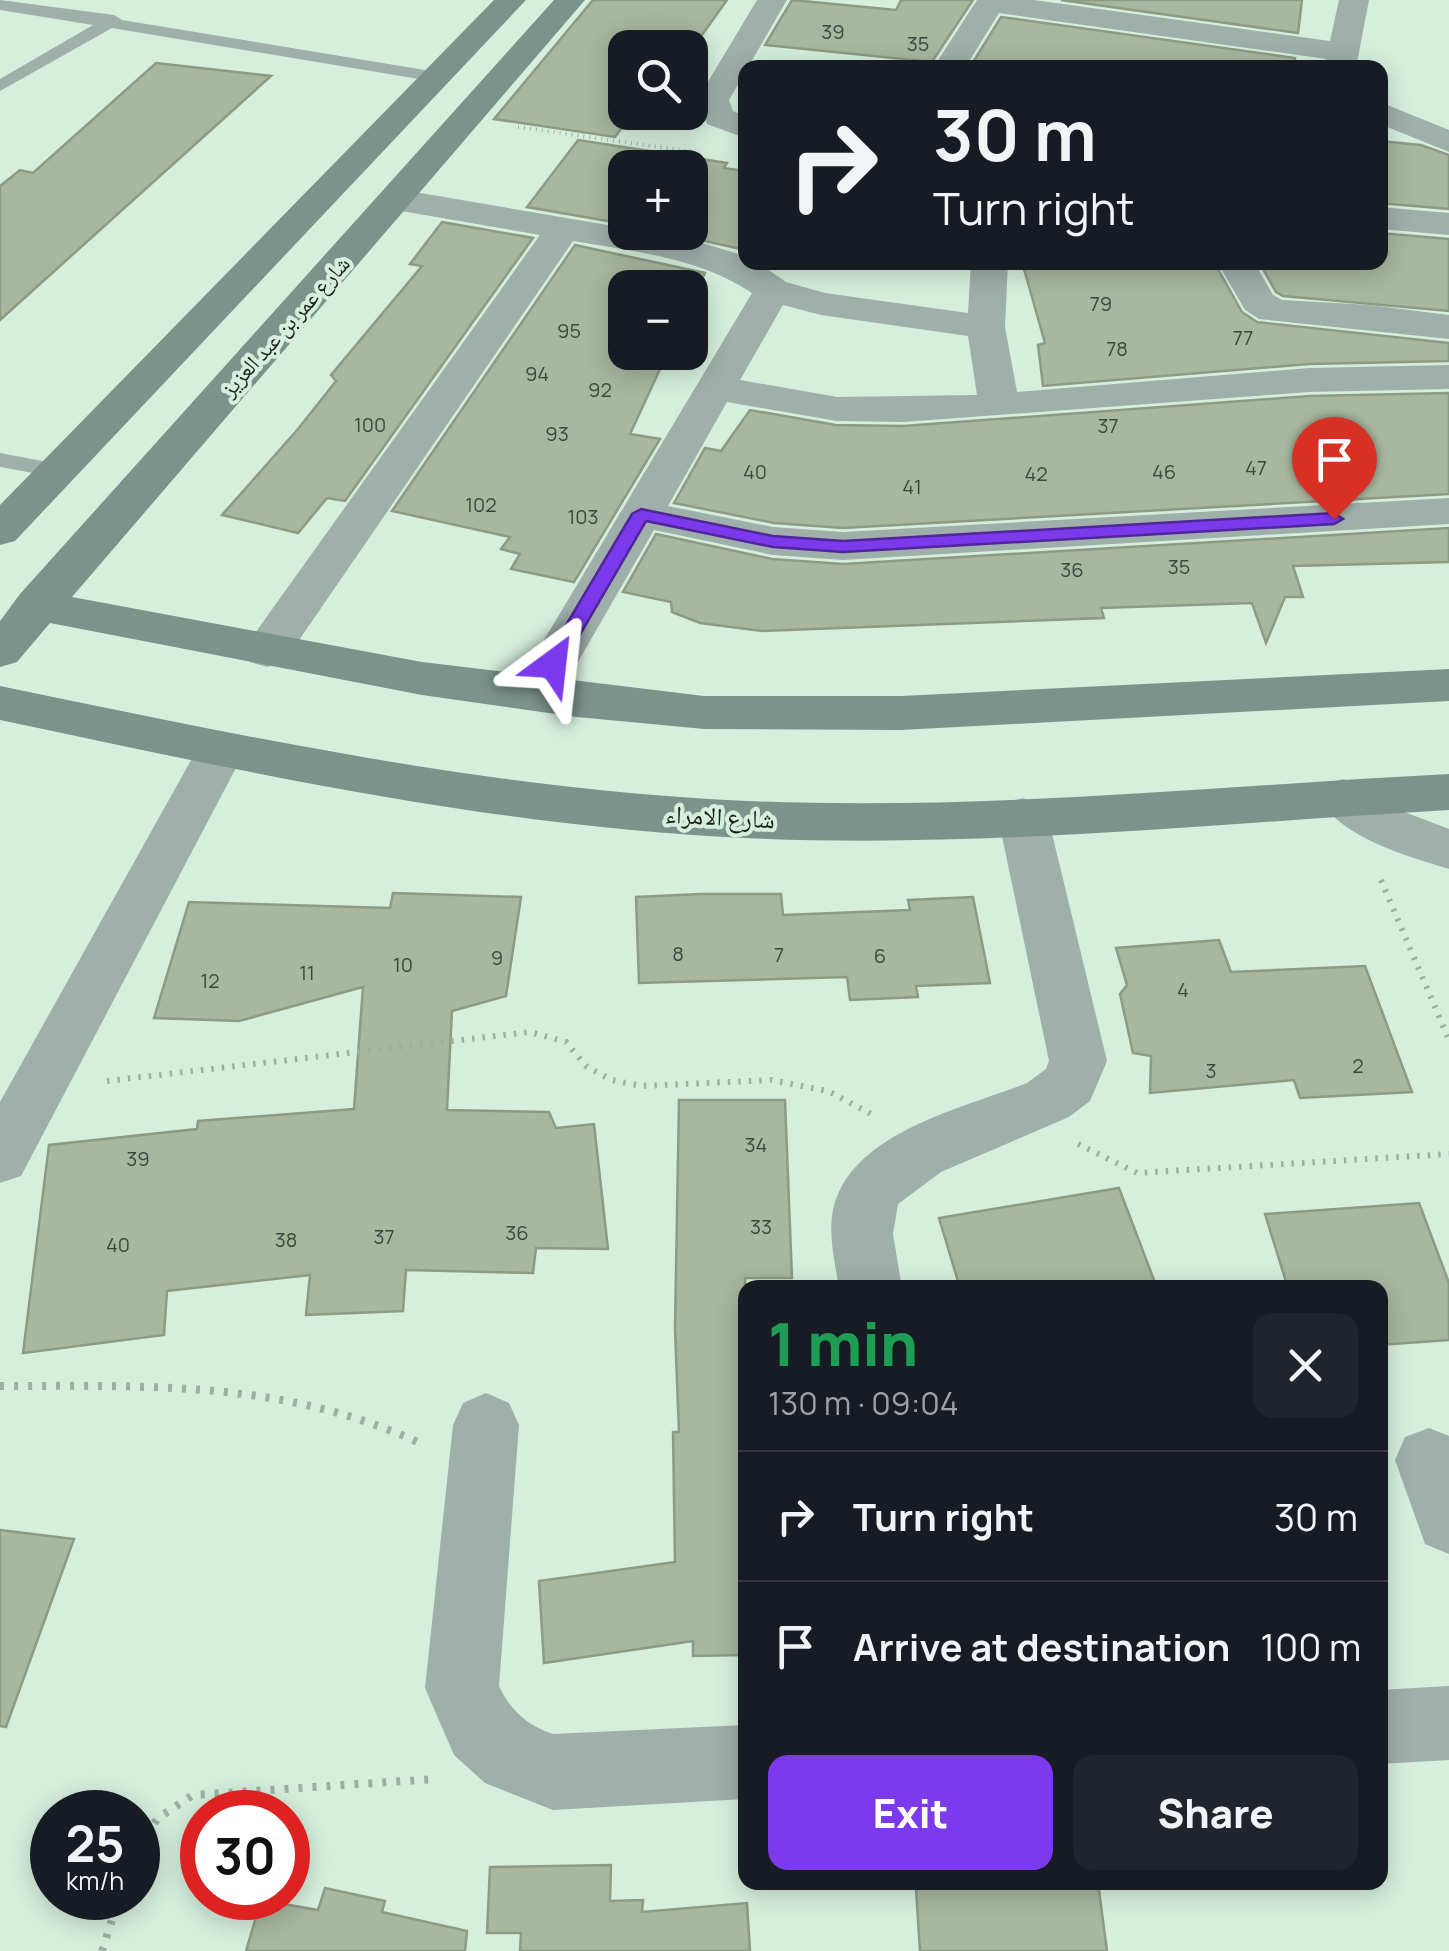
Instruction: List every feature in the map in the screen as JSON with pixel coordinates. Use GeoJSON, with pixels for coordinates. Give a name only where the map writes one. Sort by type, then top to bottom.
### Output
{"type":"FeatureCollection","features":[{"type":"Feature","properties":{"kind":"street"},"geometry":{"type":"LineString","coordinates":[[0,531],[511,0]]}},
{"type":"Feature","properties":{"kind":"street","name":"شارع عمر بن عبد العزيز"},"geometry":{"type":"LineString","coordinates":[[0,651],[570,0]]}},
{"type":"Feature","properties":{"kind":"street"},"geometry":{"type":"LineString","coordinates":[[742,60],[772,0]]}},
{"type":"Feature","properties":{"kind":"street"},"geometry":{"type":"LineString","coordinates":[[1201,60],[1220,0]]}},
{"type":"Feature","properties":{"kind":"street"},"geometry":{"type":"LineString","coordinates":[[954,60],[991,2],[1209,34],[1340,60],[1354,0]]}},
{"type":"Feature","properties":{"kind":"street"},"geometry":{"type":"LineString","coordinates":[[737,71],[713,100],[720,117],[738,125]]}},
{"type":"Feature","properties":{"kind":"street"},"geometry":{"type":"LineString","coordinates":[[401,114],[426,126],[466,121]]}},
{"type":"Feature","properties":{"kind":"street"},"geometry":{"type":"LineString","coordinates":[[1388,115],[1449,142]]}},
{"type":"Feature","properties":{"kind":"street"},"geometry":{"type":"LineString","coordinates":[[335,182],[382,179],[402,196],[690,250],[738,267]]}},
{"type":"Feature","properties":{"kind":"street"},"geometry":{"type":"LineString","coordinates":[[1388,219],[1449,224]]}},
{"type":"Feature","properties":{"kind":"street"},"geometry":{"type":"LineString","coordinates":[[267,651],[564,229]]}},
{"type":"Feature","properties":{"kind":"street"},"geometry":{"type":"LineString","coordinates":[[743,270],[773,290],[821,304],[986,327]]}},
{"type":"Feature","properties":{"kind":"street"},"geometry":{"type":"LineString","coordinates":[[990,270],[986,327],[1000,406]]}},
{"type":"Feature","properties":{"kind":"street"},"geometry":{"type":"LineString","coordinates":[[1240,270],[1258,302],[1273,311],[1449,327]]}},
{"type":"Feature","properties":{"kind":"street"},"geometry":{"type":"LineString","coordinates":[[535,694],[773,290]]}},
{"type":"Feature","properties":{"kind":"street"},"geometry":{"type":"LineString","coordinates":[[715,388],[837,409],[1000,406],[1309,380],[1449,377]]}},
{"type":"Feature","properties":{"kind":"street"},"geometry":{"type":"LineString","coordinates":[[641,514],[773,542],[843,546],[1449,512]]}},
{"type":"Feature","properties":{"kind":"street"},"geometry":{"type":"LineString","coordinates":[[36,606],[267,651],[535,694],[656,709],[781,716],[906,714],[1449,684]]}},
{"type":"Feature","properties":{"kind":"street","name":"شارع الامراء"},"geometry":{"type":"LineString","coordinates":[[0,702],[221,749],[511,795],[680,816],[851,822],[1362,810],[1449,792]]}},
{"type":"Feature","properties":{"kind":"street"},"geometry":{"type":"LineString","coordinates":[[0,1158],[221,749]]}},
{"type":"Feature","properties":{"kind":"street"},"geometry":{"type":"LineString","coordinates":[[1362,810],[1449,850]]}},
{"type":"Feature","properties":{"kind":"street"},"geometry":{"type":"LineString","coordinates":[[870,1280],[862,1235],[866,1201],[886,1174],[1048,1100],[1070,1084],[1078,1061],[1023,817]]}},
{"type":"Feature","properties":{"kind":"street"},"geometry":{"type":"LineString","coordinates":[[483,1450],[462,1688],[480,1729],[512,1757],[553,1772],[738,1762]]}},
{"type":"Feature","properties":{"kind":"street"},"geometry":{"type":"LineString","coordinates":[[1388,1726],[1449,1723]]}},
{"type":"Feature","properties":{"kind":"lane"},"geometry":{"type":"LineString","coordinates":[[0,5],[114,20],[437,77]]}},
{"type":"Feature","properties":{"kind":"lane"},"geometry":{"type":"LineString","coordinates":[[0,86],[114,20]]}},
{"type":"Feature","properties":{"kind":"lane"},"geometry":{"type":"LineString","coordinates":[[0,460],[55,470]]}},
{"type":"Feature","properties":{"kind":"path"},"geometry":{"type":"LineString","coordinates":[[466,121],[679,150]]}},
{"type":"Feature","properties":{"kind":"path"},"geometry":{"type":"LineString","coordinates":[[1362,810],[1373,856],[1449,1040]]}},
{"type":"Feature","properties":{"kind":"path"},"geometry":{"type":"LineString","coordinates":[[39,1089],[530,1032],[566,1042],[587,1067],[612,1080],[641,1086],[772,1080],[828,1091],[878,1118],[918,1157]]}},
{"type":"Feature","properties":{"kind":"path"},"geometry":{"type":"LineString","coordinates":[[1048,1100],[1080,1146],[1137,1173],[1449,1154]]}},
{"type":"Feature","properties":{"kind":"path"},"geometry":{"type":"LineString","coordinates":[[0,1386],[204,1388],[303,1400],[396,1429],[483,1450]]}},
{"type":"Feature","properties":{"kind":"path"},"geometry":{"type":"LineString","coordinates":[[160,1817],[193,1795],[440,1778]]}},
{"type":"Feature","properties":{"kind":"path"},"geometry":{"type":"LineString","coordinates":[[102,1951],[112,1920]]}},
{"type":"Feature","properties":{"kind":"building"},"geometry":{"type":"Polygon","coordinates":[[[593,0],[727,0],[706,30],[608,30],[608,130],[620,130],[615,137],[494,119],[593,0]]]}},
{"type":"Feature","properties":{"kind":"building"},"geometry":{"type":"Polygon","coordinates":[[[792,0],[896,10],[901,0],[973,0],[933,60],[765,45],[792,0]]]}},
{"type":"Feature","properties":{"kind":"building"},"geometry":{"type":"Polygon","coordinates":[[[1061,0],[1302,0],[1298,33],[1061,0]]]}},
{"type":"Feature","properties":{"kind":"building"},"geometry":{"type":"Polygon","coordinates":[[[1001,17],[1295,58],[1295,60],[974,60],[1001,17]]]}},
{"type":"Feature","properties":{"kind":"building"},"geometry":{"type":"Polygon","coordinates":[[[156,63],[271,76],[0,320],[0,186],[20,170],[33,173],[156,63]]]}},
{"type":"Feature","properties":{"kind":"building"},"geometry":{"type":"Polygon","coordinates":[[[578,140],[643,150],[608,150],[608,221],[527,207],[578,140]]]}},
{"type":"Feature","properties":{"kind":"building"},"geometry":{"type":"Polygon","coordinates":[[[1388,142],[1421,145],[1449,155],[1449,209],[1388,204],[1388,142]]]}},
{"type":"Feature","properties":{"kind":"building"},"geometry":{"type":"Polygon","coordinates":[[[708,160],[727,163],[724,168],[738,170],[738,248],[708,242],[708,160]]]}},
{"type":"Feature","properties":{"kind":"building"},"geometry":{"type":"Polygon","coordinates":[[[442,222],[533,238],[345,501],[327,498],[298,533],[222,515],[336,381],[331,375],[422,266],[410,264],[442,222]]]}},
{"type":"Feature","properties":{"kind":"building"},"geometry":{"type":"Polygon","coordinates":[[[1388,234],[1449,239],[1449,311],[1283,296],[1276,292],[1264,270],[1388,270],[1388,234]]]}},
{"type":"Feature","properties":{"kind":"building"},"geometry":{"type":"Polygon","coordinates":[[[575,245],[691,270],[608,270],[608,370],[660,370],[630,434],[660,439],[574,582],[511,569],[520,554],[501,549],[510,537],[392,511],[575,245]]]}},
{"type":"Feature","properties":{"kind":"building"},"geometry":{"type":"Polygon","coordinates":[[[1024,270],[1218,270],[1242,312],[1257,322],[1449,343],[1449,361],[1309,364],[1043,386],[1038,345],[1045,343],[1024,270]]]}},
{"type":"Feature","properties":{"kind":"building"},"geometry":{"type":"Polygon","coordinates":[[[1449,393],[1449,494],[843,528],[774,523],[674,503],[705,448],[721,451],[750,410],[836,425],[903,426],[1309,396],[1449,393]]]}},
{"type":"Feature","properties":{"kind":"building"},"geometry":{"type":"Polygon","coordinates":[[[1449,528],[1449,562],[1293,566],[1303,597],[1285,597],[1266,643],[1252,603],[1101,608],[1104,618],[762,631],[700,623],[672,612],[671,602],[623,592],[656,534],[772,559],[843,564],[1449,528]]]}},
{"type":"Feature","properties":{"kind":"building"},"geometry":{"type":"Polygon","coordinates":[[[393,893],[521,897],[506,996],[452,1011],[447,1110],[549,1112],[556,1128],[594,1124],[608,1249],[536,1248],[533,1273],[406,1270],[403,1311],[306,1315],[310,1275],[167,1291],[164,1335],[23,1353],[49,1145],[197,1129],[198,1121],[354,1109],[363,987],[239,1021],[154,1018],[189,902],[390,908],[393,893]]]}},
{"type":"Feature","properties":{"kind":"building"},"geometry":{"type":"Polygon","coordinates":[[[781,894],[783,915],[910,910],[908,900],[973,897],[990,983],[916,986],[918,997],[850,1000],[847,977],[639,983],[636,897],[781,894]]]}},
{"type":"Feature","properties":{"kind":"building"},"geometry":{"type":"Polygon","coordinates":[[[1219,940],[1231,972],[1365,966],[1412,1092],[1300,1098],[1294,1080],[1150,1093],[1151,1056],[1133,1053],[1120,994],[1127,985],[1116,948],[1219,940]]]}},
{"type":"Feature","properties":{"kind":"building"},"geometry":{"type":"Polygon","coordinates":[[[679,1100],[785,1100],[792,1278],[738,1280],[738,1655],[693,1656],[693,1641],[544,1663],[539,1581],[675,1562],[673,1432],[679,1432],[675,1329],[679,1100]]]}},
{"type":"Feature","properties":{"kind":"building"},"geometry":{"type":"Polygon","coordinates":[[[1119,1188],[1154,1280],[958,1280],[939,1218],[1119,1188]]]}},
{"type":"Feature","properties":{"kind":"building"},"geometry":{"type":"Polygon","coordinates":[[[1419,1203],[1449,1283],[1449,1340],[1388,1344],[1388,1280],[1286,1280],[1265,1214],[1419,1203]]]}},
{"type":"Feature","properties":{"kind":"building"},"geometry":{"type":"Polygon","coordinates":[[[0,1530],[74,1539],[6,1727],[0,1726],[0,1530]]]}},
{"type":"Feature","properties":{"kind":"building"},"geometry":{"type":"Polygon","coordinates":[[[611,1865],[610,1901],[643,1900],[642,1912],[747,1903],[750,1951],[520,1951],[521,1933],[487,1933],[490,1867],[611,1865]]]}},
{"type":"Feature","properties":{"kind":"building"},"geometry":{"type":"Polygon","coordinates":[[[325,1888],[385,1901],[382,1912],[467,1931],[465,1951],[246,1951],[255,1920],[310,1920],[310,1909],[318,1910],[325,1888]]]}},
{"type":"Feature","properties":{"kind":"building"},"geometry":{"type":"Polygon","coordinates":[[[916,1890],[1099,1890],[1107,1951],[920,1951],[916,1890]]]}},
{"type":"Feature","properties":{"kind":"route"},"geometry":{"type":"LineString","coordinates":[[553,664],[641,514],[773,542],[843,546],[913,546],[1334,519]]}}]}
